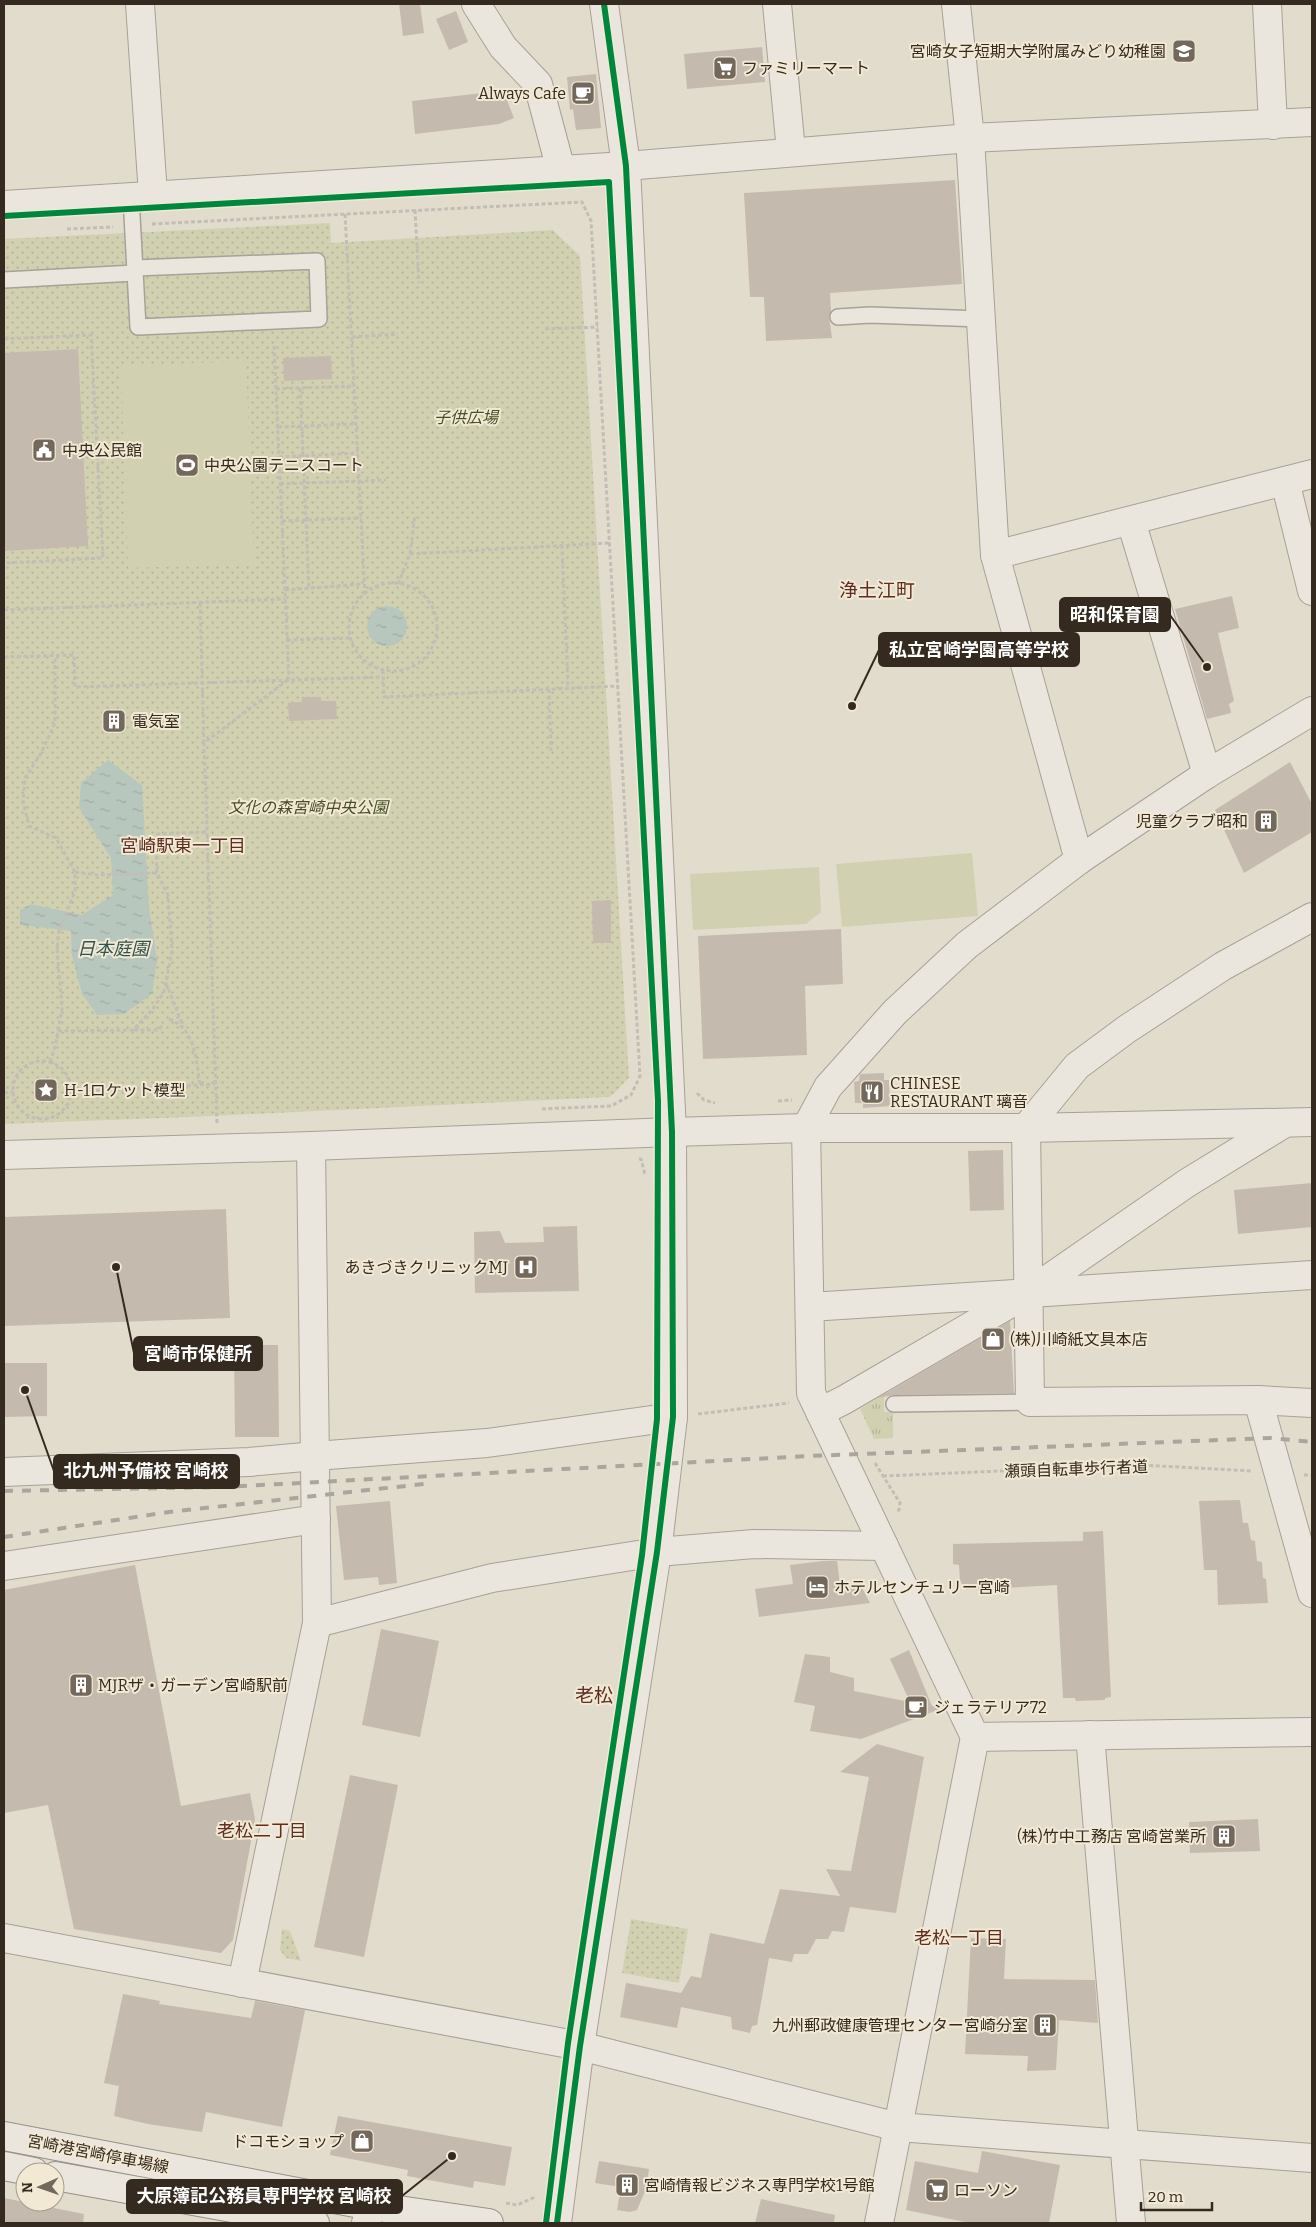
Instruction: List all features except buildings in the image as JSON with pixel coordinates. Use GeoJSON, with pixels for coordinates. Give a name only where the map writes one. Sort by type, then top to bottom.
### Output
{"type":"FeatureCollection","features":[{"type":"Feature","properties":{"kind":"street"},"geometry":{"type":"LineString","coordinates":[[140,4],[142,196]]}},
{"type":"Feature","properties":{"kind":"street"},"geometry":{"type":"LineString","coordinates":[[476,4],[503,47],[538,84],[561,170]]}},
{"type":"Feature","properties":{"kind":"street"},"geometry":{"type":"LineString","coordinates":[[558,2223],[580,2046],[657,1552],[685,1416],[626,166],[604,4]]}},
{"type":"Feature","properties":{"kind":"street"},"geometry":{"type":"LineString","coordinates":[[778,4],[790,151]]}},
{"type":"Feature","properties":{"kind":"street"},"geometry":{"type":"LineString","coordinates":[[956,4],[970,138],[996,555],[1078,860]]}},
{"type":"Feature","properties":{"kind":"street"},"geometry":{"type":"LineString","coordinates":[[1267,4],[1272,125]]}},
{"type":"Feature","properties":{"kind":"street"},"geometry":{"type":"LineString","coordinates":[[4,205],[626,166],[790,151],[970,138],[1312,122]]}},
{"type":"Feature","properties":{"kind":"street"},"geometry":{"type":"LineString","coordinates":[[996,555],[1312,474]]}},
{"type":"Feature","properties":{"kind":"street"},"geometry":{"type":"LineString","coordinates":[[1285,481],[1312,590]]}},
{"type":"Feature","properties":{"kind":"street"},"geometry":{"type":"LineString","coordinates":[[1131,520],[1207,774]]}},
{"type":"Feature","properties":{"kind":"street"},"geometry":{"type":"LineString","coordinates":[[879,2223],[975,1737],[884,1546],[807,1407],[811,1393],[806,1128],[828,1086],[895,1012],[967,945],[1078,860],[1207,774],[1312,712]]}},
{"type":"Feature","properties":{"kind":"street"},"geometry":{"type":"LineString","coordinates":[[1312,917],[1223,966],[1127,1028],[1077,1066],[1026,1128],[1030,1402],[1258,1400],[1312,1403]]}},
{"type":"Feature","properties":{"kind":"street"},"geometry":{"type":"LineString","coordinates":[[807,1407],[868,1387],[1028,1293],[1187,1183],[1299,1122],[1312,1105]]}},
{"type":"Feature","properties":{"kind":"street"},"geometry":{"type":"LineString","coordinates":[[4,1155],[806,1128],[1026,1128],[1299,1122]]}},
{"type":"Feature","properties":{"kind":"street"},"geometry":{"type":"LineString","coordinates":[[242,1983],[317,1623],[311,1146]]}},
{"type":"Feature","properties":{"kind":"street"},"geometry":{"type":"LineString","coordinates":[[810,1307],[1312,1275]]}},
{"type":"Feature","properties":{"kind":"street"},"geometry":{"type":"LineString","coordinates":[[1258,1400],[1312,1593]]}},
{"type":"Feature","properties":{"kind":"street"},"geometry":{"type":"LineString","coordinates":[[4,1472],[249,1462],[487,1442],[685,1416]]}},
{"type":"Feature","properties":{"kind":"street"},"geometry":{"type":"LineString","coordinates":[[4,1566],[316,1519]]}},
{"type":"Feature","properties":{"kind":"street"},"geometry":{"type":"LineString","coordinates":[[317,1623],[492,1578],[657,1552],[754,1544],[884,1546]]}},
{"type":"Feature","properties":{"kind":"street"},"geometry":{"type":"LineString","coordinates":[[975,1737],[1312,1732]]}},
{"type":"Feature","properties":{"kind":"street"},"geometry":{"type":"LineString","coordinates":[[1090,1735],[1131,2223]]}},
{"type":"Feature","properties":{"kind":"street"},"geometry":{"type":"LineString","coordinates":[[4,1938],[580,2046],[898,2127],[1312,2158]]}},
{"type":"Feature","properties":{"kind":"street","name":"宮崎港宮崎停車場線"},"geometry":{"type":"LineString","coordinates":[[4,2136],[368,2215],[495,2213]]}},
{"type":"Feature","properties":{"kind":"street","name":"宮崎港宮崎停車場線"},"geometry":{"type":"LineString","coordinates":[[65,2178],[315,2223]]}},
{"type":"Feature","properties":{"kind":"lane"},"geometry":{"type":"LineString","coordinates":[[4,280],[135,270],[316,261],[319,319],[138,327],[135,270],[132,226],[142,196]]}},
{"type":"Feature","properties":{"kind":"lane"},"geometry":{"type":"LineString","coordinates":[[838,317],[870,315],[981,319]]}},
{"type":"Feature","properties":{"kind":"lane"},"geometry":{"type":"LineString","coordinates":[[894,1404],[1030,1402]]}},
{"type":"Feature","properties":{"kind":"path"},"geometry":{"type":"LineString","coordinates":[[63,229],[582,202],[592,221],[640,1076],[632,1095],[611,1106],[532,1109]]}},
{"type":"Feature","properties":{"kind":"path"},"geometry":{"type":"LineString","coordinates":[[415,210],[420,283]]}},
{"type":"Feature","properties":{"kind":"path"},"geometry":{"type":"LineString","coordinates":[[345,214],[365,594]]}},
{"type":"Feature","properties":{"kind":"path"},"geometry":{"type":"LineString","coordinates":[[545,329],[598,327]]}},
{"type":"Feature","properties":{"kind":"path"},"geometry":{"type":"LineString","coordinates":[[352,337],[398,334]]}},
{"type":"Feature","properties":{"kind":"path"},"geometry":{"type":"LineString","coordinates":[[4,339],[91,335],[103,558],[4,563]]}},
{"type":"Feature","properties":{"kind":"path"},"geometry":{"type":"LineString","coordinates":[[274,346],[289,679]]}},
{"type":"Feature","properties":{"kind":"path"},"geometry":{"type":"LineString","coordinates":[[276,389],[354,386]]}},
{"type":"Feature","properties":{"kind":"path"},"geometry":{"type":"LineString","coordinates":[[300,388],[309,588]]}},
{"type":"Feature","properties":{"kind":"path"},"geometry":{"type":"LineString","coordinates":[[278,427],[356,424]]}},
{"type":"Feature","properties":{"kind":"path"},"geometry":{"type":"LineString","coordinates":[[279,457],[358,453]]}},
{"type":"Feature","properties":{"kind":"path"},"geometry":{"type":"LineString","coordinates":[[280,484],[386,480]]}},
{"type":"Feature","properties":{"kind":"path"},"geometry":{"type":"LineString","coordinates":[[398,584],[410,554],[414,515]]}},
{"type":"Feature","properties":{"kind":"path"},"geometry":{"type":"LineString","coordinates":[[282,521],[361,518]]}},
{"type":"Feature","properties":{"kind":"path"},"geometry":{"type":"LineString","coordinates":[[410,554],[610,543]]}},
{"type":"Feature","properties":{"kind":"path"},"geometry":{"type":"LineString","coordinates":[[562,546],[568,688]]}},
{"type":"Feature","properties":{"kind":"path"},"geometry":{"type":"LineString","coordinates":[[284,590],[364,584]]}},
{"type":"Feature","properties":{"kind":"path"},"geometry":{"type":"LineString","coordinates":[[384,584],[398,584],[412,588],[424,596],[432,607],[437,620],[436,635],[432,648],[423,660],[411,668],[397,671],[383,670],[372,666],[362,659],[355,649],[349,624],[353,610],[365,594],[371,589],[384,584]]}},
{"type":"Feature","properties":{"kind":"path"},"geometry":{"type":"LineString","coordinates":[[4,610],[285,599]]}},
{"type":"Feature","properties":{"kind":"path"},"geometry":{"type":"LineString","coordinates":[[200,603],[217,1123],[227,1123]]}},
{"type":"Feature","properties":{"kind":"path"},"geometry":{"type":"LineString","coordinates":[[287,640],[351,638]]}},
{"type":"Feature","properties":{"kind":"path"},"geometry":{"type":"LineString","coordinates":[[4,657],[74,655],[75,687],[383,677]]}},
{"type":"Feature","properties":{"kind":"path"},"geometry":{"type":"LineString","coordinates":[[50,1062],[62,1009],[57,949],[59,931],[75,891],[75,872],[56,838],[29,826],[23,801],[25,778],[40,755],[55,723],[55,656]]}},
{"type":"Feature","properties":{"kind":"path"},"geometry":{"type":"LineString","coordinates":[[383,670],[384,697],[618,686]]}},
{"type":"Feature","properties":{"kind":"path"},"geometry":{"type":"LineString","coordinates":[[204,743],[289,679]]}},
{"type":"Feature","properties":{"kind":"path"},"geometry":{"type":"LineString","coordinates":[[549,689],[551,751]]}},
{"type":"Feature","properties":{"kind":"path"},"geometry":{"type":"LineString","coordinates":[[133,1030],[152,1010],[164,992],[172,951],[172,924],[168,895],[157,873],[156,834],[207,832]]}},
{"type":"Feature","properties":{"kind":"path"},"geometry":{"type":"LineString","coordinates":[[75,872],[97,875],[157,873]]}},
{"type":"Feature","properties":{"kind":"path"},"geometry":{"type":"LineString","coordinates":[[166,983],[183,1027],[192,1042],[200,1085]]}},
{"type":"Feature","properties":{"kind":"path"},"geometry":{"type":"LineString","coordinates":[[169,1019],[183,1027]]}},
{"type":"Feature","properties":{"kind":"path"},"geometry":{"type":"LineString","coordinates":[[58,1031],[159,1030],[163,1023]]}},
{"type":"Feature","properties":{"kind":"path"},"geometry":{"type":"LineString","coordinates":[[39,1061],[50,1062],[64,1071],[68,1079],[70,1092],[66,1106],[59,1113],[50,1118],[40,1120],[22,1112],[16,1104],[13,1092],[16,1076],[22,1068],[39,1061]]}},
{"type":"Feature","properties":{"kind":"path"},"geometry":{"type":"LineString","coordinates":[[70,1092],[215,1084]]}},
{"type":"Feature","properties":{"kind":"path"},"geometry":{"type":"LineString","coordinates":[[693,1089],[704,1100],[720,1105]]}},
{"type":"Feature","properties":{"kind":"path"},"geometry":{"type":"LineString","coordinates":[[4,1093],[13,1092]]}},
{"type":"Feature","properties":{"kind":"path"},"geometry":{"type":"LineString","coordinates":[[777,1101],[796,1100]]}},
{"type":"Feature","properties":{"kind":"path"},"geometry":{"type":"LineString","coordinates":[[635,1157],[641,1159],[645,1175],[645,1185]]}},
{"type":"Feature","properties":{"kind":"path"},"geometry":{"type":"LineString","coordinates":[[685,1416],[807,1407]]}},
{"type":"Feature","properties":{"kind":"path"},"geometry":{"type":"LineString","coordinates":[[495,2213],[533,2198],[535,2191]]}},
{"type":"Feature","properties":{"kind":"green space","name":"文化の森宮崎中央公園"},"geometry":{"type":"Polygon","coordinates":[[[330,223],[331,243],[553,230],[580,256],[629,1078],[610,1097],[4,1124],[4,239],[330,223]]]}},
{"type":"Feature","properties":{"kind":"green space","name":"中央公園テニスコート"},"geometry":{"type":"Polygon","coordinates":[[[246,361],[254,564],[128,568],[121,366],[246,361]]]}},
{"type":"Feature","properties":{"kind":"green space"},"geometry":{"type":"Polygon","coordinates":[[[972,853],[978,916],[842,927],[836,864],[972,853]]]}},
{"type":"Feature","properties":{"kind":"green space"},"geometry":{"type":"Polygon","coordinates":[[[819,867],[821,912],[806,924],[693,930],[690,874],[819,867]]]}},
{"type":"Feature","properties":{"kind":"green space"},"geometry":{"type":"Polygon","coordinates":[[[884,1394],[884,1412],[893,1412],[893,1438],[874,1439],[860,1409],[884,1394]]]}},
{"type":"Feature","properties":{"kind":"green space"},"geometry":{"type":"Polygon","coordinates":[[[631,1919],[688,1929],[679,1983],[622,1973],[631,1919]]]}},
{"type":"Feature","properties":{"kind":"green space"},"geometry":{"type":"Polygon","coordinates":[[[282,1929],[290,1931],[301,1961],[286,1958],[280,1950],[282,1929]]]}},
{"type":"Feature","properties":{"kind":"water"},"geometry":{"type":"Polygon","coordinates":[[[387,606],[401,612],[407,626],[401,640],[387,646],[373,640],[367,626],[373,612],[387,606]]]}},
{"type":"Feature","properties":{"kind":"water","name":"日本庭園"},"geometry":{"type":"Polygon","coordinates":[[[108,760],[142,785],[149,907],[157,961],[152,994],[124,1014],[97,1015],[82,994],[72,956],[71,931],[20,925],[20,910],[31,904],[82,915],[113,895],[111,858],[79,808],[81,783],[108,760]]]}},
{"type":"Feature","properties":{"kind":"railway"},"geometry":{"type":"LineString","coordinates":[[4,1491],[224,1487],[809,1456],[1271,1438],[1312,1442]]}},
{"type":"Feature","properties":{"kind":"railway"},"geometry":{"type":"LineString","coordinates":[[4,1537],[169,1512],[432,1483]]}},
{"type":"Feature","properties":{"kind":"cycle path"},"geometry":{"type":"LineString","coordinates":[[557,2223],[580,2046],[657,1552],[673,1417],[672,1132],[626,166],[604,4]]}},
{"type":"Feature","properties":{"kind":"cycle path"},"geometry":{"type":"LineString","coordinates":[[4,216],[609,182],[658,1101],[657,1419],[642,1555],[568,2043],[546,2223]]}},
{"type":"Feature","properties":{"kind":"place","name":"宮崎女子短期大学附属みどり幼稚園"},"geometry":{"type":"Point","coordinates":[1184,51]}},
{"type":"Feature","properties":{"kind":"place","name":"ファミリーマート"},"geometry":{"type":"Point","coordinates":[725,68]}},
{"type":"Feature","properties":{"kind":"place","name":"Always Cafe"},"geometry":{"type":"Point","coordinates":[583,93]}},
{"type":"Feature","properties":{"kind":"place","name":"中央公民館"},"geometry":{"type":"Point","coordinates":[44,450]}},
{"type":"Feature","properties":{"kind":"place","name":"中央公園テニスコート"},"geometry":{"type":"Point","coordinates":[187,465]}},
{"type":"Feature","properties":{"kind":"place","name":"昭和保育園"},"geometry":{"type":"Point","coordinates":[1207,667]}},
{"type":"Feature","properties":{"kind":"place","name":"私立宮崎学園高等学校"},"geometry":{"type":"Point","coordinates":[852,706]}},
{"type":"Feature","properties":{"kind":"place","name":"電気室"},"geometry":{"type":"Point","coordinates":[114,721]}},
{"type":"Feature","properties":{"kind":"place","name":"児童クラブ昭和"},"geometry":{"type":"Point","coordinates":[1266,821]}},
{"type":"Feature","properties":{"kind":"place","name":"H-1ロケット模型"},"geometry":{"type":"Point","coordinates":[46,1090]}},
{"type":"Feature","properties":{"kind":"place","name":"CHINESE RESTAURANT 璃音"},"geometry":{"type":"Point","coordinates":[872,1092]}},
{"type":"Feature","properties":{"kind":"place","name":"宮崎市保健所"},"geometry":{"type":"Point","coordinates":[116,1267]}},
{"type":"Feature","properties":{"kind":"place","name":"あきづきクリニックMJ"},"geometry":{"type":"Point","coordinates":[526,1267]}},
{"type":"Feature","properties":{"kind":"place","name":"(株)川崎紙文具本店"},"geometry":{"type":"Point","coordinates":[993,1339]}},
{"type":"Feature","properties":{"kind":"place","name":"北九州予備校 宮崎校"},"geometry":{"type":"Point","coordinates":[25,1390]}},
{"type":"Feature","properties":{"kind":"place","name":"ホテルセンチュリー宮崎"},"geometry":{"type":"Point","coordinates":[817,1587]}},
{"type":"Feature","properties":{"kind":"place","name":"MJRザ・ガーデン宮崎駅前"},"geometry":{"type":"Point","coordinates":[81,1685]}},
{"type":"Feature","properties":{"kind":"place","name":"ジェラテリア72"},"geometry":{"type":"Point","coordinates":[916,1707]}},
{"type":"Feature","properties":{"kind":"place","name":"(株)竹中工務店 宮崎営業所"},"geometry":{"type":"Point","coordinates":[1224,1836]}},
{"type":"Feature","properties":{"kind":"place","name":"九州郵政健康管理センター宮崎分室"},"geometry":{"type":"Point","coordinates":[1045,2025]}},
{"type":"Feature","properties":{"kind":"place","name":"ドコモショップ"},"geometry":{"type":"Point","coordinates":[362,2141]}},
{"type":"Feature","properties":{"kind":"place","name":"大原簿記公務員専門学校 宮崎校"},"geometry":{"type":"Point","coordinates":[452,2156]}},
{"type":"Feature","properties":{"kind":"place","name":"宮崎情報ビジネス専門学校1号館"},"geometry":{"type":"Point","coordinates":[627,2185]}},
{"type":"Feature","properties":{"kind":"place","name":"ローソン"},"geometry":{"type":"Point","coordinates":[937,2190]}},
{"type":"Feature","properties":{"kind":"district","name":"浄土江町"},"geometry":{"type":"Point","coordinates":[877,590]}},
{"type":"Feature","properties":{"kind":"district","name":"宮崎駅東一丁目"},"geometry":{"type":"Point","coordinates":[183,846]}},
{"type":"Feature","properties":{"kind":"district","name":"老松"},"geometry":{"type":"Point","coordinates":[594,1695]}},
{"type":"Feature","properties":{"kind":"district","name":"老松二丁目"},"geometry":{"type":"Point","coordinates":[262,1831]}},
{"type":"Feature","properties":{"kind":"district","name":"老松一丁目"},"geometry":{"type":"Point","coordinates":[959,1938]}},
{"type":"Feature","properties":{"kind":"park label","name":"子供広場"},"geometry":{"type":"Point","coordinates":[466,417]}}]}
